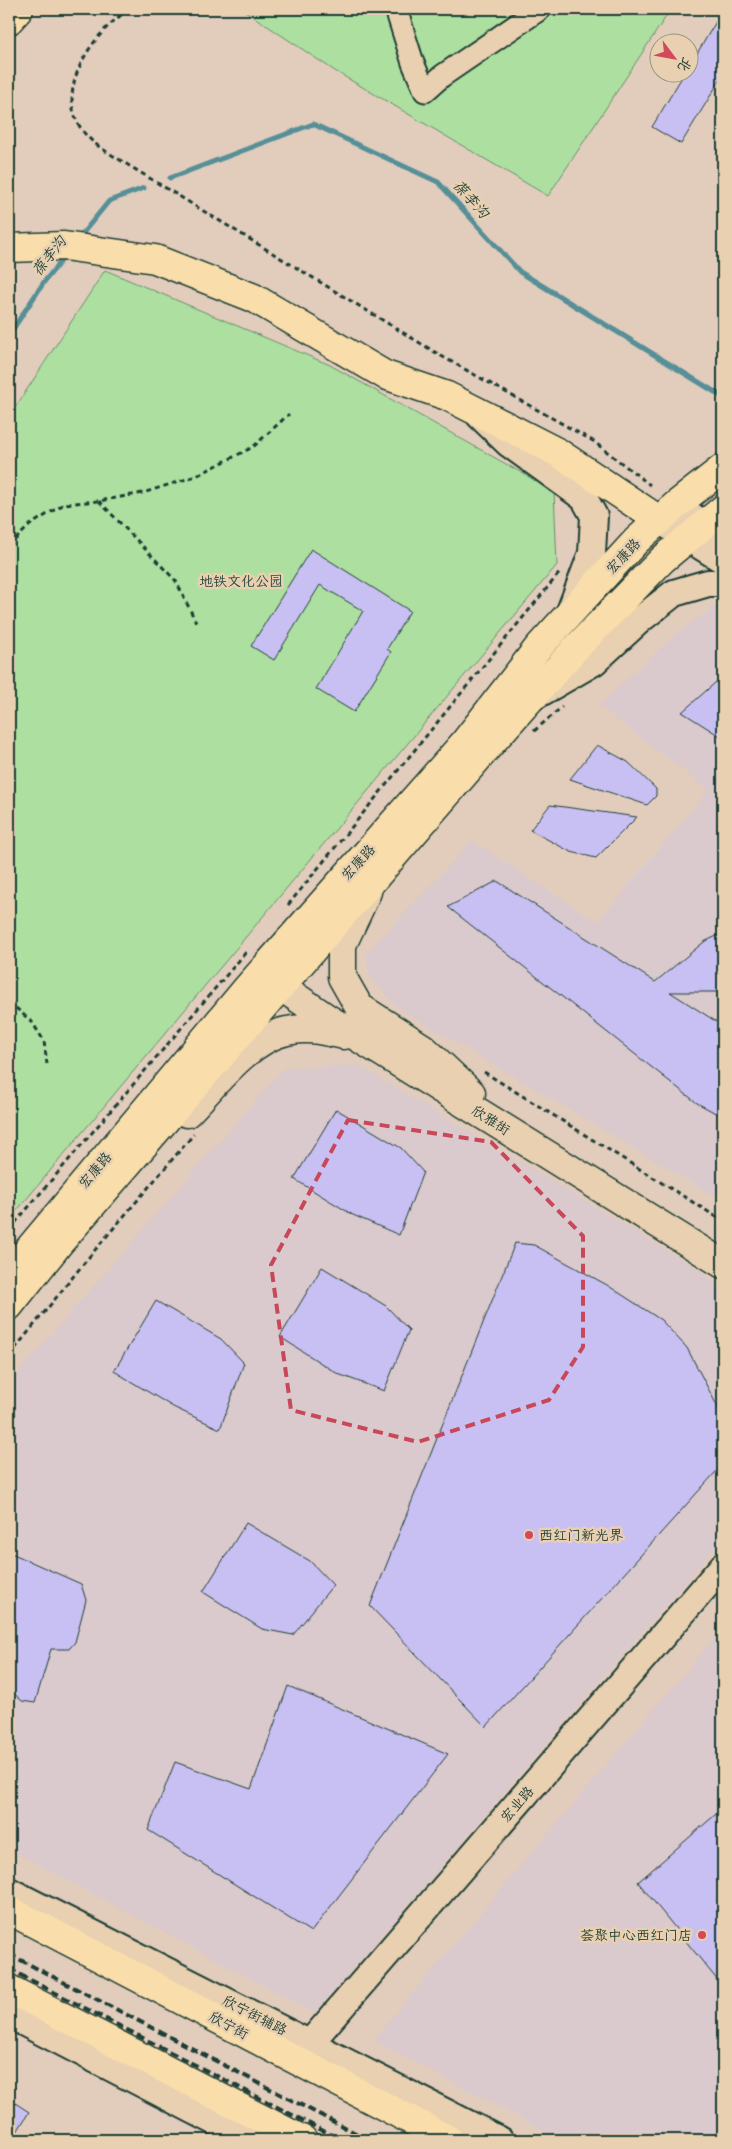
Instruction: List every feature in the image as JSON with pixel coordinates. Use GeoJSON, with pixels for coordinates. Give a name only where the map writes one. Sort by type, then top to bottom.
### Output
{"type":"FeatureCollection","features":[{"type":"Feature","properties":{"kind":"main road"},"geometry":{"type":"LineString","coordinates":[[9,20],[18,9]]}},
{"type":"Feature","properties":{"kind":"main road"},"geometry":{"type":"LineString","coordinates":[[9,248],[64,246],[155,259],[254,298],[385,375],[447,396],[557,452],[667,513]]}},
{"type":"Feature","properties":{"kind":"main road","name":"宏康路"},"geometry":{"type":"LineString","coordinates":[[9,1273],[464,742],[538,648],[636,541],[667,513],[723,468]]}},
{"type":"Feature","properties":{"kind":"main road","name":"宏康路"},"geometry":{"type":"LineString","coordinates":[[9,1306],[120,1172],[266,1002],[269,971],[372,880],[574,650],[663,559],[710,527]]}},
{"type":"Feature","properties":{"kind":"main road"},"geometry":{"type":"LineString","coordinates":[[372,880],[342,945],[342,977],[359,1007],[474,1081]]}},
{"type":"Feature","properties":{"kind":"main road","name":"欣雅街"},"geometry":{"type":"LineString","coordinates":[[269,971],[360,1039],[723,1264]]}},
{"type":"Feature","properties":{"kind":"main road","name":"欣雅街"},"geometry":{"type":"LineString","coordinates":[[269,971],[474,1081],[723,1246]]}},
{"type":"Feature","properties":{"kind":"main road"},"geometry":{"type":"LineString","coordinates":[[120,1172],[187,1113],[236,1063],[267,1038],[287,1030],[319,1029],[360,1039]]}},
{"type":"Feature","properties":{"kind":"main road","name":"欣宁街"},"geometry":{"type":"LineString","coordinates":[[9,1910],[449,2140]]}},
{"type":"Feature","properties":{"kind":"main road"},"geometry":{"type":"LineString","coordinates":[[9,1989],[303,2140]]}},
{"type":"Feature","properties":{"kind":"street"},"geometry":{"type":"LineString","coordinates":[[396,9],[413,63],[426,91],[442,76],[540,9]]}},
{"type":"Feature","properties":{"kind":"street"},"geometry":{"type":"LineString","coordinates":[[472,409],[508,444],[584,498],[594,516],[592,553],[568,615]]}},
{"type":"Feature","properties":{"kind":"street"},"geometry":{"type":"LineString","coordinates":[[667,513],[710,527],[723,560]]}},
{"type":"Feature","properties":{"kind":"street"},"geometry":{"type":"LineString","coordinates":[[532,698],[594,662],[641,619],[674,593],[708,584],[723,583]]}},
{"type":"Feature","properties":{"kind":"street","name":"宏业路"},"geometry":{"type":"LineString","coordinates":[[318,2047],[723,1566]]}},
{"type":"Feature","properties":{"kind":"street","name":"宏业路"},"geometry":{"type":"LineString","coordinates":[[318,2047],[723,1591]]}},
{"type":"Feature","properties":{"kind":"street","name":"欣宁街辅路"},"geometry":{"type":"LineString","coordinates":[[9,1891],[500,2140]]}},
{"type":"Feature","properties":{"kind":"street"},"geometry":{"type":"LineString","coordinates":[[14,2016],[236,2137]]}},
{"type":"Feature","properties":{"kind":"path"},"geometry":{"type":"LineString","coordinates":[[128,9],[100,34],[80,64],[71,95],[74,118],[89,139],[443,357],[593,441],[667,513]]}},
{"type":"Feature","properties":{"kind":"path"},"geometry":{"type":"LineString","coordinates":[[9,546],[30,525],[64,504],[100,501],[144,493],[196,476],[253,447],[289,414]]}},
{"type":"Feature","properties":{"kind":"path"},"geometry":{"type":"LineString","coordinates":[[100,501],[176,581],[196,622]]}},
{"type":"Feature","properties":{"kind":"path","name":"宏康路"},"geometry":{"type":"LineString","coordinates":[[288,906],[565,566]]}},
{"type":"Feature","properties":{"kind":"path"},"geometry":{"type":"LineString","coordinates":[[527,738],[570,701]]}},
{"type":"Feature","properties":{"kind":"path","name":"宏康路"},"geometry":{"type":"LineString","coordinates":[[9,1230],[229,971],[269,971]]}},
{"type":"Feature","properties":{"kind":"path"},"geometry":{"type":"LineString","coordinates":[[9,1002],[32,1022],[44,1041],[47,1064]]}},
{"type":"Feature","properties":{"kind":"path"},"geometry":{"type":"LineString","coordinates":[[474,1081],[723,1221]]}},
{"type":"Feature","properties":{"kind":"path"},"geometry":{"type":"LineString","coordinates":[[9,1356],[89,1257],[196,1131]]}},
{"type":"Feature","properties":{"kind":"highlighted area"},"geometry":{"type":"Polygon","coordinates":[[[348,1120],[491,1142],[583,1236],[583,1347],[549,1400],[418,1442],[291,1410],[271,1265],[348,1120]]]}},
{"type":"Feature","properties":{"kind":"shaded area"},"geometry":{"type":"Polygon","coordinates":[[[717,605],[723,606],[723,1201],[398,1008],[370,975],[366,954],[472,841],[598,922],[709,790],[598,705],[675,635],[717,605]]]}},
{"type":"Feature","properties":{"kind":"shaded area"},"geometry":{"type":"Polygon","coordinates":[[[358,1065],[701,1271],[723,1291],[723,1538],[315,2013],[9,1849],[9,1383],[284,1068],[358,1065]]]}},
{"type":"Feature","properties":{"kind":"shaded area"},"geometry":{"type":"Polygon","coordinates":[[[723,1628],[723,2140],[563,2140],[373,2040],[723,1628]]]}},
{"type":"Feature","properties":{"kind":"green space"},"geometry":{"type":"Polygon","coordinates":[[[242,9],[671,9],[656,32],[650,32],[650,41],[548,196],[335,71],[242,9]]]}},
{"type":"Feature","properties":{"kind":"green space","name":"地铁文化公园"},"geometry":{"type":"Polygon","coordinates":[[[105,270],[330,365],[554,491],[557,565],[9,1220],[9,417],[105,270]]]}},
{"type":"Feature","properties":{"kind":"building"},"geometry":{"type":"Polygon","coordinates":[[[723,10],[723,75],[681,144],[652,127],[679,82],[700,82],[700,48],[723,10]]]}},
{"type":"Feature","properties":{"kind":"building"},"geometry":{"type":"Polygon","coordinates":[[[311,549],[410,611],[387,649],[391,652],[354,712],[316,689],[363,611],[320,585],[274,660],[251,646],[311,549]]]}},
{"type":"Feature","properties":{"kind":"building"},"geometry":{"type":"Polygon","coordinates":[[[723,676],[723,738],[682,712],[723,676]]]}},
{"type":"Feature","properties":{"kind":"building"},"geometry":{"type":"Polygon","coordinates":[[[597,745],[628,762],[656,789],[656,796],[647,805],[570,779],[597,745]]]}},
{"type":"Feature","properties":{"kind":"building"},"geometry":{"type":"Polygon","coordinates":[[[550,805],[637,817],[596,858],[571,852],[530,830],[550,805]]]}},
{"type":"Feature","properties":{"kind":"building"},"geometry":{"type":"Polygon","coordinates":[[[497,881],[655,982],[704,942],[723,933],[723,992],[670,992],[723,1026],[723,1117],[697,1103],[448,907],[497,881]]]}},
{"type":"Feature","properties":{"kind":"building"},"geometry":{"type":"Polygon","coordinates":[[[336,1109],[401,1148],[423,1172],[399,1235],[353,1215],[294,1179],[336,1109]]]}},
{"type":"Feature","properties":{"kind":"building","name":"西红门新光界"},"geometry":{"type":"Polygon","coordinates":[[[515,1243],[534,1245],[607,1285],[661,1320],[687,1348],[723,1417],[723,1464],[486,1727],[370,1606],[515,1243]]]}},
{"type":"Feature","properties":{"kind":"building"},"geometry":{"type":"Polygon","coordinates":[[[322,1267],[386,1306],[409,1330],[384,1391],[338,1374],[280,1337],[322,1267]]]}},
{"type":"Feature","properties":{"kind":"building"},"geometry":{"type":"Polygon","coordinates":[[[156,1301],[221,1339],[244,1363],[220,1429],[173,1407],[114,1371],[156,1301]]]}},
{"type":"Feature","properties":{"kind":"building"},"geometry":{"type":"Polygon","coordinates":[[[246,1523],[310,1561],[333,1585],[293,1635],[262,1629],[203,1592],[246,1523]]]}},
{"type":"Feature","properties":{"kind":"building"},"geometry":{"type":"Polygon","coordinates":[[[9,1552],[81,1584],[86,1600],[75,1642],[69,1649],[51,1649],[35,1703],[22,1701],[9,1689],[9,1552]]]}},
{"type":"Feature","properties":{"kind":"building"},"geometry":{"type":"Polygon","coordinates":[[[288,1686],[448,1754],[311,1932],[148,1830],[175,1762],[251,1789],[288,1686]]]}},
{"type":"Feature","properties":{"kind":"building","name":"荟聚中心西红门店"},"geometry":{"type":"Polygon","coordinates":[[[723,1808],[723,1987],[638,1882],[723,1808]]]}},
{"type":"Feature","properties":{"kind":"building"},"geometry":{"type":"Polygon","coordinates":[[[9,2099],[29,2112],[12,2140],[9,2140],[9,2099]]]}},
{"type":"Feature","properties":{"kind":"waterway","name":"葆李沟"},"geometry":{"type":"LineString","coordinates":[[170,178],[313,124],[438,182],[520,272],[723,397]]}},
{"type":"Feature","properties":{"kind":"waterway","name":"葆李沟"},"geometry":{"type":"LineString","coordinates":[[78,239],[109,201],[144,188]]}},
{"type":"Feature","properties":{"kind":"waterway","name":"葆李沟"},"geometry":{"type":"LineString","coordinates":[[9,335],[44,282],[65,256]]}},
{"type":"Feature","properties":{"kind":"railway"},"geometry":{"type":"LineString","coordinates":[[9,1954],[369,2140]]}},
{"type":"Feature","properties":{"kind":"railway"},"geometry":{"type":"LineString","coordinates":[[9,1969],[341,2140]]}},
{"type":"Feature","properties":{"kind":"place","name":"西红门新光界"},"geometry":{"type":"Point","coordinates":[529,1535]}},
{"type":"Feature","properties":{"kind":"place","name":"荟聚中心西红门店"},"geometry":{"type":"Point","coordinates":[702,1935]}}]}
